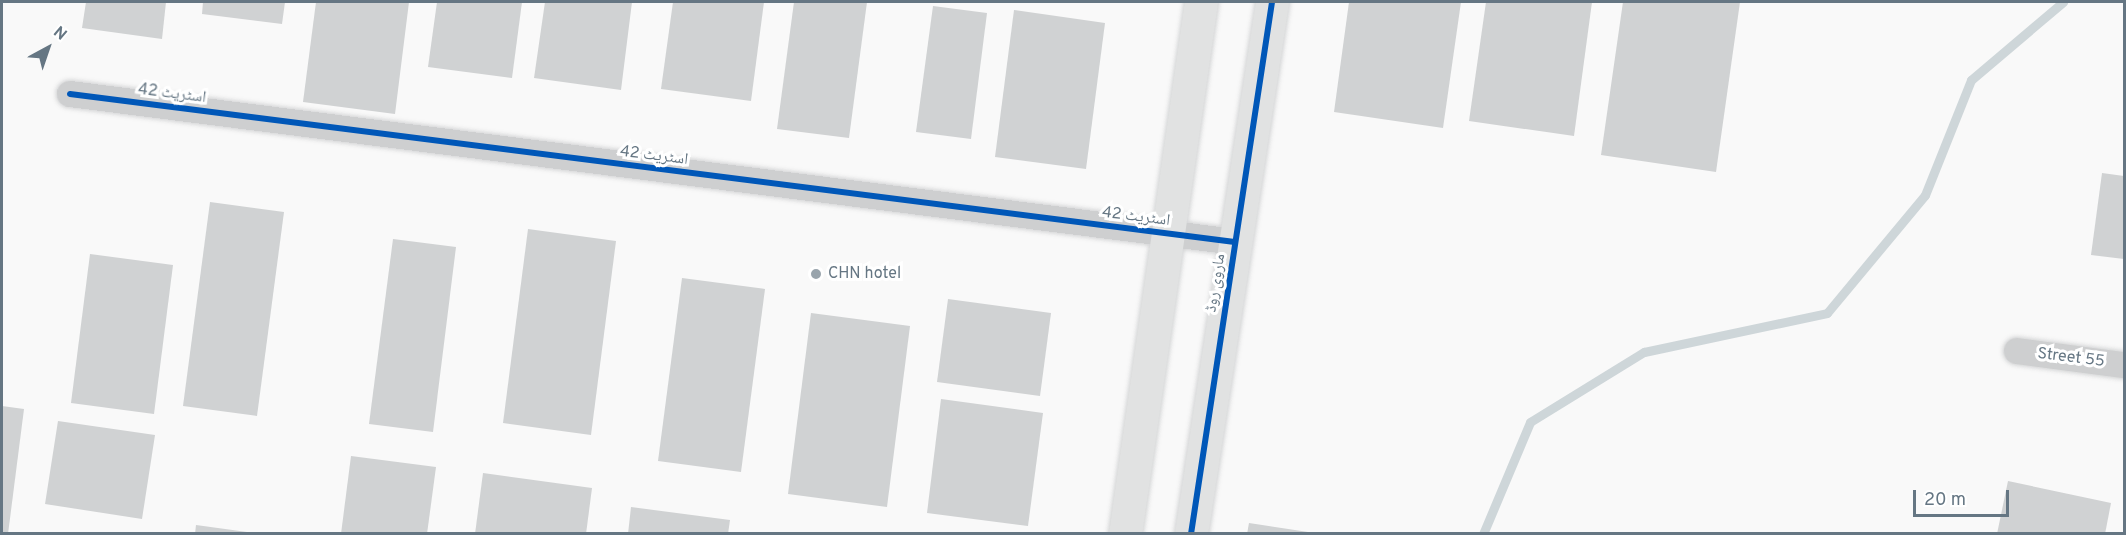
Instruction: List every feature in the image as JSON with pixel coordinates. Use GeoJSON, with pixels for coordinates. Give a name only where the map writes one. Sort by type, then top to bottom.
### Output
{"type":"FeatureCollection","features":[{"type":"Feature","properties":{"kind":"street"},"geometry":{"type":"LineString","coordinates":[[1125,534],[1201,2]]}},
{"type":"Feature","properties":{"kind":"street","name":"ماروی روڈ"},"geometry":{"type":"LineString","coordinates":[[1191,534],[1272,2]]}},
{"type":"Feature","properties":{"kind":"street","name":"اسٹریٹ 42"},"geometry":{"type":"LineString","coordinates":[[70,94],[1235,242]]}},
{"type":"Feature","properties":{"kind":"street","name":"Street 55"},"geometry":{"type":"LineString","coordinates":[[2017,351],[2124,365]]}},
{"type":"Feature","properties":{"kind":"building"},"geometry":{"type":"Polygon","coordinates":[[[86,2],[166,2],[162,39],[82,28],[86,2]]]}},
{"type":"Feature","properties":{"kind":"building"},"geometry":{"type":"Polygon","coordinates":[[[203,2],[285,2],[282,24],[202,14],[203,2]]]}},
{"type":"Feature","properties":{"kind":"building"},"geometry":{"type":"Polygon","coordinates":[[[316,2],[409,2],[395,114],[303,102],[316,2]]]}},
{"type":"Feature","properties":{"kind":"building"},"geometry":{"type":"Polygon","coordinates":[[[437,2],[522,2],[512,78],[428,67],[437,2]]]}},
{"type":"Feature","properties":{"kind":"building"},"geometry":{"type":"Polygon","coordinates":[[[545,2],[632,2],[621,90],[534,78],[545,2]]]}},
{"type":"Feature","properties":{"kind":"building"},"geometry":{"type":"Polygon","coordinates":[[[673,2],[764,2],[751,101],[661,89],[673,2]]]}},
{"type":"Feature","properties":{"kind":"building"},"geometry":{"type":"Polygon","coordinates":[[[794,2],[867,2],[849,138],[777,129],[794,2]]]}},
{"type":"Feature","properties":{"kind":"building"},"geometry":{"type":"Polygon","coordinates":[[[1349,2],[1461,2],[1443,128],[1334,112],[1349,2]]]}},
{"type":"Feature","properties":{"kind":"building"},"geometry":{"type":"Polygon","coordinates":[[[1486,2],[1592,2],[1574,136],[1469,121],[1486,2]]]}},
{"type":"Feature","properties":{"kind":"building"},"geometry":{"type":"Polygon","coordinates":[[[1623,2],[1740,2],[1716,172],[1601,155],[1623,2]]]}},
{"type":"Feature","properties":{"kind":"building"},"geometry":{"type":"Polygon","coordinates":[[[933,6],[987,13],[971,139],[916,132],[933,6]]]}},
{"type":"Feature","properties":{"kind":"building"},"geometry":{"type":"Polygon","coordinates":[[[1014,10],[1105,23],[1086,169],[995,157],[1014,10]]]}},
{"type":"Feature","properties":{"kind":"building"},"geometry":{"type":"Polygon","coordinates":[[[2102,173],[2124,176],[2124,259],[2091,255],[2102,173]]]}},
{"type":"Feature","properties":{"kind":"building"},"geometry":{"type":"Polygon","coordinates":[[[210,202],[284,212],[257,416],[183,406],[210,202]]]}},
{"type":"Feature","properties":{"kind":"building"},"geometry":{"type":"Polygon","coordinates":[[[528,229],[616,241],[591,435],[503,423],[528,229]]]}},
{"type":"Feature","properties":{"kind":"building"},"geometry":{"type":"Polygon","coordinates":[[[393,239],[456,247],[433,432],[369,424],[393,239]]]}},
{"type":"Feature","properties":{"kind":"building"},"geometry":{"type":"Polygon","coordinates":[[[90,254],[173,265],[154,414],[71,403],[90,254]]]}},
{"type":"Feature","properties":{"kind":"building"},"geometry":{"type":"Polygon","coordinates":[[[682,278],[765,289],[741,472],[658,461],[682,278]]]}},
{"type":"Feature","properties":{"kind":"building"},"geometry":{"type":"Polygon","coordinates":[[[948,299],[1051,313],[1040,396],[937,382],[948,299]]]}},
{"type":"Feature","properties":{"kind":"building"},"geometry":{"type":"Polygon","coordinates":[[[811,313],[910,326],[887,507],[788,494],[811,313]]]}},
{"type":"Feature","properties":{"kind":"building"},"geometry":{"type":"Polygon","coordinates":[[[941,399],[1043,413],[1028,526],[927,513],[941,399]]]}},
{"type":"Feature","properties":{"kind":"building"},"geometry":{"type":"Polygon","coordinates":[[[2,406],[24,409],[8,534],[2,534],[2,406]]]}},
{"type":"Feature","properties":{"kind":"building"},"geometry":{"type":"Polygon","coordinates":[[[58,421],[155,435],[142,519],[45,504],[58,421]]]}},
{"type":"Feature","properties":{"kind":"building"},"geometry":{"type":"Polygon","coordinates":[[[351,456],[436,467],[427,534],[341,534],[351,456]]]}},
{"type":"Feature","properties":{"kind":"building"},"geometry":{"type":"Polygon","coordinates":[[[483,473],[592,488],[586,534],[475,534],[483,473]]]}},
{"type":"Feature","properties":{"kind":"building"},"geometry":{"type":"Polygon","coordinates":[[[2008,481],[2111,503],[2105,534],[1997,534],[2008,481]]]}},
{"type":"Feature","properties":{"kind":"building"},"geometry":{"type":"Polygon","coordinates":[[[631,507],[730,520],[728,534],[628,534],[631,507]]]}},
{"type":"Feature","properties":{"kind":"building"},"geometry":{"type":"Polygon","coordinates":[[[1249,523],[1308,532],[1307,534],[1247,534],[1249,523]]]}},
{"type":"Feature","properties":{"kind":"building"},"geometry":{"type":"Polygon","coordinates":[[[196,525],[247,532],[246,534],[195,534],[196,525]]]}},
{"type":"Feature","properties":{"kind":"waterway"},"geometry":{"type":"LineString","coordinates":[[1483,534],[1530,422],[1644,352],[1827,313],[1925,195],[1971,80],[2063,2]]}},
{"type":"Feature","properties":{"kind":"cycle path"},"geometry":{"type":"LineString","coordinates":[[1191,534],[1272,2]]}},
{"type":"Feature","properties":{"kind":"cycle path"},"geometry":{"type":"LineString","coordinates":[[70,94],[1235,242]]}},
{"type":"Feature","properties":{"kind":"place","name":"CHN hotel"},"geometry":{"type":"Point","coordinates":[816,274]}}]}
